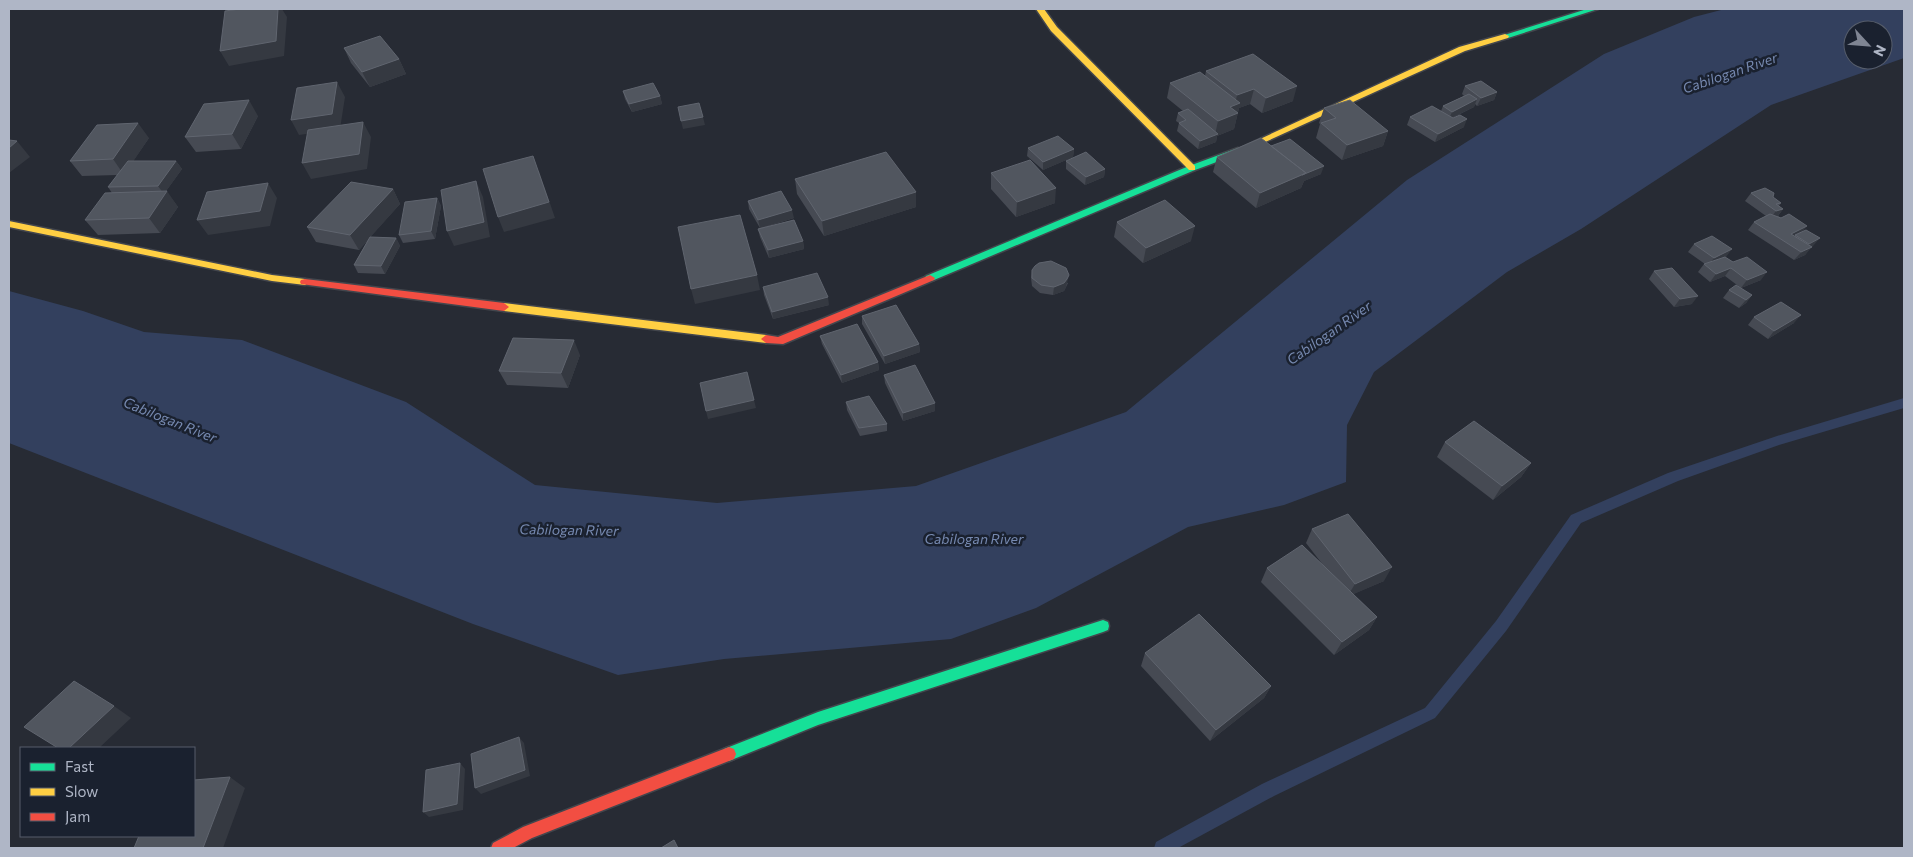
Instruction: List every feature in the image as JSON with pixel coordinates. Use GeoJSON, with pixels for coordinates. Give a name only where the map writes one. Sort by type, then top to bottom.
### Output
{"type":"FeatureCollection","features":[{"type":"Feature","properties":{"kind":"street"},"geometry":{"type":"LineString","coordinates":[[1040,9],[1054,29],[1192,168]]}},
{"type":"Feature","properties":{"kind":"street"},"geometry":{"type":"LineString","coordinates":[[9,224],[272,278],[779,341],[1192,168],[1250,147],[1462,49],[1594,9]]}},
{"type":"Feature","properties":{"kind":"street"},"geometry":{"type":"LineString","coordinates":[[498,848],[528,832],[818,719],[1103,626]]}},
{"type":"Feature","properties":{"kind":"water","name":"Cabilogan River"},"geometry":{"type":"Polygon","coordinates":[[[1725,9],[1904,9],[1904,58],[1893,62],[1893,20],[1843,20],[1843,70],[1870,70],[1771,105],[1581,229],[1507,272],[1374,372],[1347,425],[1346,482],[1284,505],[1188,527],[1036,608],[951,639],[724,659],[618,675],[473,624],[9,443],[9,291],[83,311],[144,332],[242,340],[406,402],[535,485],[717,503],[916,486],[1126,412],[1407,180],[1604,54],[1694,17],[1725,9]]]}},
{"type":"Feature","properties":{"kind":"building"},"geometry":{"type":"Polygon","coordinates":[[[278,9],[276,41],[220,51],[225,11],[278,9]]]}},
{"type":"Feature","properties":{"kind":"building"},"geometry":{"type":"Polygon","coordinates":[[[380,36],[399,59],[362,72],[344,48],[380,36]]]}},
{"type":"Feature","properties":{"kind":"building"},"geometry":{"type":"Polygon","coordinates":[[[1253,54],[1297,86],[1266,98],[1254,89],[1237,95],[1206,71],[1253,54]]]}},
{"type":"Feature","properties":{"kind":"building"},"geometry":{"type":"Polygon","coordinates":[[[1200,72],[1240,103],[1230,107],[1238,113],[1218,121],[1170,83],[1200,72]]]}},
{"type":"Feature","properties":{"kind":"building"},"geometry":{"type":"Polygon","coordinates":[[[1481,81],[1497,92],[1481,98],[1465,86],[1481,81]]]}},
{"type":"Feature","properties":{"kind":"building"},"geometry":{"type":"Polygon","coordinates":[[[337,82],[332,114],[291,120],[297,88],[337,82]]]}},
{"type":"Feature","properties":{"kind":"building"},"geometry":{"type":"Polygon","coordinates":[[[653,83],[660,96],[629,104],[623,91],[653,83]]]}},
{"type":"Feature","properties":{"kind":"building"},"geometry":{"type":"Polygon","coordinates":[[[1469,94],[1477,99],[1452,112],[1443,106],[1469,94]]]}},
{"type":"Feature","properties":{"kind":"building"},"geometry":{"type":"Polygon","coordinates":[[[249,100],[232,134],[185,137],[204,104],[249,100]]]}},
{"type":"Feature","properties":{"kind":"building"},"geometry":{"type":"Polygon","coordinates":[[[1350,100],[1388,131],[1347,145],[1321,123],[1336,118],[1324,108],[1350,100]]]}},
{"type":"Feature","properties":{"kind":"building"},"geometry":{"type":"Polygon","coordinates":[[[699,103],[703,117],[681,121],[678,107],[699,103]]]}},
{"type":"Feature","properties":{"kind":"building"},"geometry":{"type":"Polygon","coordinates":[[[1432,106],[1453,118],[1460,115],[1467,119],[1438,134],[1410,117],[1432,106]]]}},
{"type":"Feature","properties":{"kind":"building"},"geometry":{"type":"Polygon","coordinates":[[[1188,109],[1218,134],[1200,141],[1179,123],[1186,120],[1178,113],[1188,109]]]}},
{"type":"Feature","properties":{"kind":"building"},"geometry":{"type":"Polygon","coordinates":[[[363,122],[359,154],[302,163],[308,130],[363,122]]]}},
{"type":"Feature","properties":{"kind":"building"},"geometry":{"type":"Polygon","coordinates":[[[138,123],[113,159],[70,161],[97,125],[138,123]]]}},
{"type":"Feature","properties":{"kind":"building"},"geometry":{"type":"Polygon","coordinates":[[[1058,136],[1074,149],[1043,162],[1028,148],[1058,136]]]}},
{"type":"Feature","properties":{"kind":"building"},"geometry":{"type":"Polygon","coordinates":[[[1261,138],[1306,173],[1260,193],[1217,157],[1261,138]]]}},
{"type":"Feature","properties":{"kind":"building"},"geometry":{"type":"Polygon","coordinates":[[[1290,139],[1324,166],[1302,175],[1306,173],[1271,146],[1290,139]]]}},
{"type":"Feature","properties":{"kind":"building"},"geometry":{"type":"Polygon","coordinates":[[[9,140],[17,141],[9,148],[9,140]]]}},
{"type":"Feature","properties":{"kind":"building"},"geometry":{"type":"Polygon","coordinates":[[[886,152],[916,192],[822,221],[795,179],[886,152]]]}},
{"type":"Feature","properties":{"kind":"building"},"geometry":{"type":"Polygon","coordinates":[[[1086,152],[1105,169],[1086,177],[1066,161],[1086,152]]]}},
{"type":"Feature","properties":{"kind":"building"},"geometry":{"type":"Polygon","coordinates":[[[533,156],[549,202],[498,217],[483,169],[533,156]]]}},
{"type":"Feature","properties":{"kind":"building"},"geometry":{"type":"Polygon","coordinates":[[[1030,160],[1056,188],[1017,202],[991,173],[1030,160]]]}},
{"type":"Feature","properties":{"kind":"building"},"geometry":{"type":"Polygon","coordinates":[[[128,161],[176,161],[158,186],[108,187],[128,161]]]}},
{"type":"Feature","properties":{"kind":"building"},"geometry":{"type":"Polygon","coordinates":[[[476,181],[484,222],[447,231],[441,190],[476,181]]]}},
{"type":"Feature","properties":{"kind":"building"},"geometry":{"type":"Polygon","coordinates":[[[351,182],[393,189],[350,235],[307,227],[351,182]]]}},
{"type":"Feature","properties":{"kind":"building"},"geometry":{"type":"Polygon","coordinates":[[[268,183],[260,211],[197,220],[207,192],[268,183]]]}},
{"type":"Feature","properties":{"kind":"building"},"geometry":{"type":"Polygon","coordinates":[[[1765,188],[1774,193],[1773,197],[1781,203],[1776,204],[1783,209],[1776,211],[1751,193],[1765,188]]]}},
{"type":"Feature","properties":{"kind":"building"},"geometry":{"type":"Polygon","coordinates":[[[167,191],[149,218],[85,220],[105,193],[167,191]]]}},
{"type":"Feature","properties":{"kind":"building"},"geometry":{"type":"Polygon","coordinates":[[[781,191],[792,210],[758,220],[748,201],[781,191]]]}},
{"type":"Feature","properties":{"kind":"building"},"geometry":{"type":"Polygon","coordinates":[[[437,198],[431,231],[399,235],[405,202],[437,198]]]}},
{"type":"Feature","properties":{"kind":"building"},"geometry":{"type":"Polygon","coordinates":[[[1165,200],[1195,226],[1146,248],[1117,222],[1165,200]]]}},
{"type":"Feature","properties":{"kind":"building"},"geometry":{"type":"Polygon","coordinates":[[[1770,214],[1781,218],[1789,214],[1807,226],[1791,234],[1812,247],[1801,252],[1754,222],[1770,214]]]}},
{"type":"Feature","properties":{"kind":"building"},"geometry":{"type":"Polygon","coordinates":[[[740,215],[757,275],[691,289],[678,227],[740,215]]]}},
{"type":"Feature","properties":{"kind":"building"},"geometry":{"type":"Polygon","coordinates":[[[794,220],[803,241],[768,250],[758,229],[794,220]]]}},
{"type":"Feature","properties":{"kind":"building"},"geometry":{"type":"Polygon","coordinates":[[[1806,230],[1820,238],[1809,244],[1795,235],[1806,230]]]}},
{"type":"Feature","properties":{"kind":"building"},"geometry":{"type":"Polygon","coordinates":[[[1712,236],[1732,249],[1714,258],[1694,244],[1712,236]]]}},
{"type":"Feature","properties":{"kind":"building"},"geometry":{"type":"Polygon","coordinates":[[[370,237],[396,238],[381,266],[354,265],[370,237]]]}},
{"type":"Feature","properties":{"kind":"building"},"geometry":{"type":"Polygon","coordinates":[[[1725,257],[1733,262],[1747,257],[1767,272],[1747,280],[1731,268],[1716,274],[1704,264],[1725,257]]]}},
{"type":"Feature","properties":{"kind":"building"},"geometry":{"type":"Polygon","coordinates":[[[1051,261],[1066,268],[1069,275],[1064,283],[1054,287],[1041,285],[1032,278],[1032,270],[1035,266],[1039,263],[1051,261]]]}},
{"type":"Feature","properties":{"kind":"building"},"geometry":{"type":"Polygon","coordinates":[[[1672,268],[1698,296],[1680,299],[1654,271],[1672,268]]]}},
{"type":"Feature","properties":{"kind":"building"},"geometry":{"type":"Polygon","coordinates":[[[817,273],[828,297],[772,312],[763,287],[817,273]]]}},
{"type":"Feature","properties":{"kind":"building"},"geometry":{"type":"Polygon","coordinates":[[[1736,285],[1752,295],[1746,300],[1729,290],[1736,285]]]}},
{"type":"Feature","properties":{"kind":"building"},"geometry":{"type":"Polygon","coordinates":[[[1781,302],[1801,315],[1774,331],[1754,317],[1781,302]]]}},
{"type":"Feature","properties":{"kind":"building"},"geometry":{"type":"Polygon","coordinates":[[[896,305],[919,344],[884,356],[862,316],[896,305]]]}},
{"type":"Feature","properties":{"kind":"building"},"geometry":{"type":"Polygon","coordinates":[[[857,324],[878,362],[841,375],[820,336],[857,324]]]}},
{"type":"Feature","properties":{"kind":"building"},"geometry":{"type":"Polygon","coordinates":[[[513,338],[574,340],[561,373],[499,371],[513,338]]]}},
{"type":"Feature","properties":{"kind":"building"},"geometry":{"type":"Polygon","coordinates":[[[915,365],[935,403],[903,413],[884,375],[915,365]]]}},
{"type":"Feature","properties":{"kind":"building"},"geometry":{"type":"Polygon","coordinates":[[[747,372],[754,400],[706,411],[700,383],[747,372]]]}},
{"type":"Feature","properties":{"kind":"building"},"geometry":{"type":"Polygon","coordinates":[[[869,396],[887,424],[859,428],[846,402],[869,396]]]}},
{"type":"Feature","properties":{"kind":"building"},"geometry":{"type":"Polygon","coordinates":[[[1474,421],[1531,463],[1502,486],[1445,442],[1474,421]]]}},
{"type":"Feature","properties":{"kind":"building"},"geometry":{"type":"Polygon","coordinates":[[[1348,514],[1392,567],[1355,584],[1312,529],[1348,514]]]}},
{"type":"Feature","properties":{"kind":"building"},"geometry":{"type":"Polygon","coordinates":[[[1302,545],[1377,617],[1342,642],[1267,568],[1302,545]]]}},
{"type":"Feature","properties":{"kind":"building"},"geometry":{"type":"Polygon","coordinates":[[[1199,614],[1271,686],[1216,730],[1145,653],[1199,614]]]}},
{"type":"Feature","properties":{"kind":"building"},"geometry":{"type":"Polygon","coordinates":[[[74,681],[114,706],[70,747],[56,747],[24,727],[74,681]]]}},
{"type":"Feature","properties":{"kind":"building"},"geometry":{"type":"Polygon","coordinates":[[[519,737],[525,770],[475,788],[471,754],[519,737]]]}},
{"type":"Feature","properties":{"kind":"building"},"geometry":{"type":"Polygon","coordinates":[[[460,763],[457,804],[423,812],[426,770],[460,763]]]}},
{"type":"Feature","properties":{"kind":"building"},"geometry":{"type":"Polygon","coordinates":[[[230,777],[203,848],[134,848],[139,837],[195,837],[195,780],[230,777]]]}},
{"type":"Feature","properties":{"kind":"building"},"geometry":{"type":"Polygon","coordinates":[[[674,840],[678,848],[661,848],[674,840]]]}},
{"type":"Feature","properties":{"kind":"waterway"},"geometry":{"type":"LineString","coordinates":[[1162,848],[1268,790],[1430,713],[1501,626],[1576,519],[1673,477],[1777,441],[1904,403]]}},
{"type":"Feature","properties":{"kind":"traffic: fast"},"geometry":{"type":"LineString","coordinates":[[1505,36],[1594,9]]}},
{"type":"Feature","properties":{"kind":"traffic: fast"},"geometry":{"type":"LineString","coordinates":[[930,278],[1192,168],[1238,151]]}},
{"type":"Feature","properties":{"kind":"traffic: fast"},"geometry":{"type":"LineString","coordinates":[[729,754],[818,719],[1103,626]]}},
{"type":"Feature","properties":{"kind":"traffic: slow"},"geometry":{"type":"LineString","coordinates":[[1040,9],[1054,29],[1192,168]]}},
{"type":"Feature","properties":{"kind":"traffic: slow"},"geometry":{"type":"LineString","coordinates":[[1238,151],[1462,49],[1505,36]]}},
{"type":"Feature","properties":{"kind":"traffic: slow"},"geometry":{"type":"LineString","coordinates":[[9,224],[272,278],[305,282]]}},
{"type":"Feature","properties":{"kind":"traffic: slow"},"geometry":{"type":"LineString","coordinates":[[504,307],[766,339]]}},
{"type":"Feature","properties":{"kind":"traffic: jam"},"geometry":{"type":"LineString","coordinates":[[766,339],[779,341],[930,278]]}},
{"type":"Feature","properties":{"kind":"traffic: jam"},"geometry":{"type":"LineString","coordinates":[[305,282],[504,307]]}},
{"type":"Feature","properties":{"kind":"traffic: jam"},"geometry":{"type":"LineString","coordinates":[[498,848],[528,832],[729,754]]}}]}
